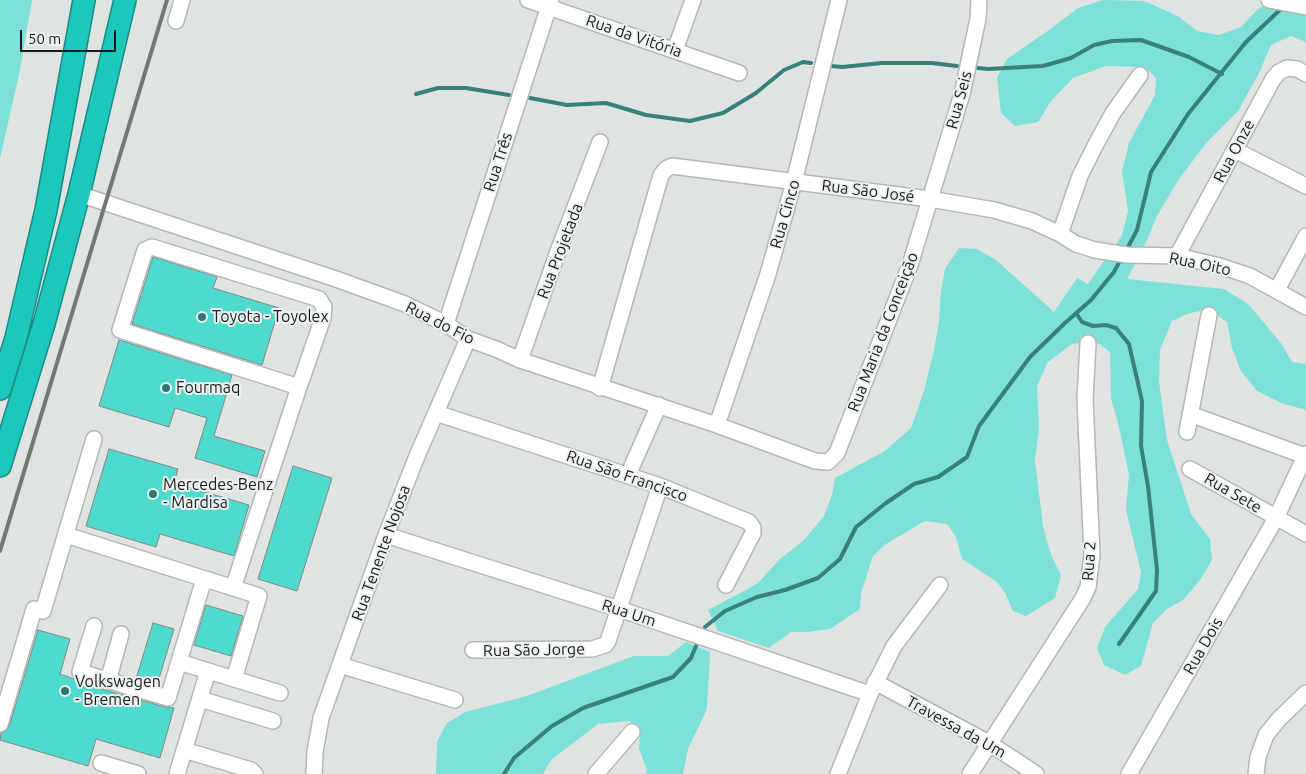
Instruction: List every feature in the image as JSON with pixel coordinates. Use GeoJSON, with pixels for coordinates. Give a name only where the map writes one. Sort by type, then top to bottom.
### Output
{"type":"FeatureCollection","features":[{"type":"Feature","properties":{"kind":"highway"},"geometry":{"type":"LineString","coordinates":[[0,389],[16,338],[46,210],[84,0]]}},
{"type":"Feature","properties":{"kind":"highway"},"geometry":{"type":"LineString","coordinates":[[0,466],[44,324],[79,194],[125,0]]}},
{"type":"Feature","properties":{"kind":"street"},"geometry":{"type":"LineString","coordinates":[[176,20],[182,0]]}},
{"type":"Feature","properties":{"kind":"street","name":"Rua da Vitória"},"geometry":{"type":"LineString","coordinates":[[528,0],[550,3],[675,50],[740,72]]}},
{"type":"Feature","properties":{"kind":"street"},"geometry":{"type":"LineString","coordinates":[[675,50],[692,0]]}},
{"type":"Feature","properties":{"kind":"street","name":"Rua Cinco"},"geometry":{"type":"LineString","coordinates":[[717,424],[768,274],[794,182],[839,0]]}},
{"type":"Feature","properties":{"kind":"street","name":"Rua Seis"},"geometry":{"type":"LineString","coordinates":[[930,199],[962,94],[978,19],[980,0]]}},
{"type":"Feature","properties":{"kind":"street"},"geometry":{"type":"LineString","coordinates":[[1271,1],[1306,7]]}},
{"type":"Feature","properties":{"kind":"street","name":"Rua Três"},"geometry":{"type":"LineString","coordinates":[[446,324],[550,3]]}},
{"type":"Feature","properties":{"kind":"street","name":"Rua Onze"},"geometry":{"type":"LineString","coordinates":[[1177,256],[1273,79],[1279,72],[1287,68],[1298,69],[1306,74]]}},
{"type":"Feature","properties":{"kind":"street"},"geometry":{"type":"LineString","coordinates":[[1060,234],[1080,176],[1096,144],[1112,113],[1140,75]]}},
{"type":"Feature","properties":{"kind":"street","name":"Rua Projetada"},"geometry":{"type":"LineString","coordinates":[[520,360],[557,254],[600,142]]}},
{"type":"Feature","properties":{"kind":"street"},"geometry":{"type":"LineString","coordinates":[[1235,150],[1306,186]]}},
{"type":"Feature","properties":{"kind":"street","name":"Rua São José"},"geometry":{"type":"LineString","coordinates":[[600,388],[661,175],[672,166],[930,199],[1012,215],[1032,221],[1060,234]]}},
{"type":"Feature","properties":{"kind":"street","name":"Rua do Fio"},"geometry":{"type":"LineString","coordinates":[[79,194],[336,279],[405,304],[446,324],[468,339],[520,360],[600,388],[717,424],[815,461],[828,462]]}},
{"type":"Feature","properties":{"kind":"street","name":"Rua Maria da Conceição"},"geometry":{"type":"LineString","coordinates":[[828,462],[837,453],[910,265],[930,199]]}},
{"type":"Feature","properties":{"kind":"street","name":"Rua Oito"},"geometry":{"type":"LineString","coordinates":[[1060,234],[1085,247],[1124,255],[1177,256],[1220,266],[1250,276],[1306,307]]}},
{"type":"Feature","properties":{"kind":"street"},"geometry":{"type":"LineString","coordinates":[[1277,290],[1306,236]]}},
{"type":"Feature","properties":{"kind":"street"},"geometry":{"type":"LineString","coordinates":[[233,588],[323,318],[324,307],[319,299],[152,247],[145,250],[120,330],[299,387]]}},
{"type":"Feature","properties":{"kind":"street"},"geometry":{"type":"LineString","coordinates":[[1186,432],[1209,315]]}},
{"type":"Feature","properties":{"kind":"street","name":"Rua Tenente Nojosa"},"geometry":{"type":"LineString","coordinates":[[314,774],[315,752],[321,718],[386,535],[417,456],[468,339]]}},
{"type":"Feature","properties":{"kind":"street","name":"Rua 2"},"geometry":{"type":"LineString","coordinates":[[970,774],[1084,598],[1088,587],[1092,555],[1085,399],[1088,343]]}},
{"type":"Feature","properties":{"kind":"street"},"geometry":{"type":"LineString","coordinates":[[628,475],[659,405]]}},
{"type":"Feature","properties":{"kind":"street","name":"Rua São Francisco"},"geometry":{"type":"LineString","coordinates":[[436,413],[660,486],[743,519],[752,525],[753,533],[726,585]]}},
{"type":"Feature","properties":{"kind":"street"},"geometry":{"type":"LineString","coordinates":[[1190,414],[1305,455]]}},
{"type":"Feature","properties":{"kind":"street"},"geometry":{"type":"LineString","coordinates":[[0,724],[38,610],[66,535],[94,439]]}},
{"type":"Feature","properties":{"kind":"street","name":"Rua Sete"},"geometry":{"type":"LineString","coordinates":[[1276,518],[1305,455]]}},
{"type":"Feature","properties":{"kind":"street","name":"Rua Sete"},"geometry":{"type":"LineString","coordinates":[[1190,469],[1306,534]]}},
{"type":"Feature","properties":{"kind":"street","name":"Rua São Jorge"},"geometry":{"type":"LineString","coordinates":[[474,650],[599,648],[605,645],[608,641],[660,486]]}},
{"type":"Feature","properties":{"kind":"street","name":"Rua Dois"},"geometry":{"type":"LineString","coordinates":[[1129,774],[1276,518]]}},
{"type":"Feature","properties":{"kind":"street"},"geometry":{"type":"LineString","coordinates":[[66,535],[259,596],[234,679]]}},
{"type":"Feature","properties":{"kind":"street","name":"Rua Um"},"geometry":{"type":"LineString","coordinates":[[386,535],[872,688]]}},
{"type":"Feature","properties":{"kind":"street"},"geometry":{"type":"LineString","coordinates":[[94,626],[80,672],[168,698],[204,579]]}},
{"type":"Feature","properties":{"kind":"street"},"geometry":{"type":"LineString","coordinates":[[838,774],[872,688],[894,646],[940,585]]}},
{"type":"Feature","properties":{"kind":"street"},"geometry":{"type":"LineString","coordinates":[[108,681],[121,634]]}},
{"type":"Feature","properties":{"kind":"street"},"geometry":{"type":"LineString","coordinates":[[179,662],[280,693]]}},
{"type":"Feature","properties":{"kind":"street"},"geometry":{"type":"LineString","coordinates":[[340,665],[455,700]]}},
{"type":"Feature","properties":{"kind":"street"},"geometry":{"type":"LineString","coordinates":[[177,774],[208,671]]}},
{"type":"Feature","properties":{"kind":"street","name":"Travessa da Um"},"geometry":{"type":"LineString","coordinates":[[872,688],[989,743],[1036,774]]}},
{"type":"Feature","properties":{"kind":"street"},"geometry":{"type":"LineString","coordinates":[[1256,774],[1258,757],[1266,735],[1279,719],[1306,693]]}},
{"type":"Feature","properties":{"kind":"street"},"geometry":{"type":"LineString","coordinates":[[200,699],[273,721]]}},
{"type":"Feature","properties":{"kind":"street"},"geometry":{"type":"LineString","coordinates":[[596,774],[632,732]]}},
{"type":"Feature","properties":{"kind":"street"},"geometry":{"type":"LineString","coordinates":[[184,750],[252,770],[255,774]]}},
{"type":"Feature","properties":{"kind":"street"},"geometry":{"type":"LineString","coordinates":[[101,763],[138,774]]}},
{"type":"Feature","properties":{"kind":"shaded area"},"geometry":{"type":"Polygon","coordinates":[[[0,0],[32,0],[20,70],[0,159],[0,0]]]}},
{"type":"Feature","properties":{"kind":"shaded area"},"geometry":{"type":"Polygon","coordinates":[[[1103,0],[1144,1],[1178,16],[1197,31],[1219,35],[1241,27],[1257,10],[1271,0],[1306,0],[1306,42],[1291,36],[1271,45],[1259,73],[1238,111],[1207,142],[1179,179],[1157,216],[1127,279],[1224,289],[1248,304],[1281,343],[1292,362],[1306,364],[1306,410],[1281,403],[1257,391],[1241,371],[1232,348],[1227,322],[1208,309],[1187,314],[1172,321],[1160,350],[1159,381],[1167,440],[1191,514],[1210,539],[1212,560],[1200,580],[1183,600],[1167,609],[1153,623],[1141,666],[1125,675],[1104,665],[1097,648],[1105,627],[1138,589],[1141,572],[1126,510],[1129,475],[1111,398],[1110,352],[1095,341],[1072,344],[1048,362],[1037,386],[1039,428],[1035,461],[1043,526],[1051,555],[1061,575],[1055,598],[1026,616],[1013,611],[1005,593],[997,582],[962,559],[956,537],[947,524],[925,521],[886,544],[873,556],[861,593],[860,609],[830,629],[791,632],[769,648],[718,631],[708,610],[757,584],[780,559],[804,540],[824,516],[832,495],[835,478],[885,451],[911,428],[924,391],[934,350],[945,269],[959,248],[977,249],[996,260],[1054,312],[1077,278],[1088,284],[1122,235],[1128,211],[1122,171],[1129,143],[1155,95],[1156,78],[1145,67],[1106,66],[1073,78],[1051,101],[1038,122],[1015,126],[1001,113],[997,78],[1007,59],[1078,8],[1103,0]]]}},
{"type":"Feature","properties":{"kind":"shaded area"},"geometry":{"type":"Polygon","coordinates":[[[686,642],[710,652],[707,709],[688,749],[683,774],[646,774],[647,770],[639,749],[640,733],[629,721],[598,724],[551,760],[543,774],[436,774],[437,742],[446,724],[465,712],[527,696],[634,656],[668,656],[686,642]]]}},
{"type":"Feature","properties":{"kind":"building","name":"Toyota - Toyolex"},"geometry":{"type":"Polygon","coordinates":[[[153,257],[217,277],[213,288],[279,308],[262,365],[132,324],[153,257]]]}},
{"type":"Feature","properties":{"kind":"building","name":"Fourmaq"},"geometry":{"type":"Polygon","coordinates":[[[119,340],[232,375],[214,436],[265,451],[257,477],[195,458],[207,418],[175,408],[169,427],[99,406],[119,340]]]}},
{"type":"Feature","properties":{"kind":"building","name":"Mercedes-Benz - Mardisa"},"geometry":{"type":"Polygon","coordinates":[[[109,449],[178,469],[174,483],[249,505],[234,556],[160,534],[156,547],[86,526],[109,449]]]}},
{"type":"Feature","properties":{"kind":"building"},"geometry":{"type":"Polygon","coordinates":[[[293,466],[332,478],[297,591],[258,579],[293,466]]]}},
{"type":"Feature","properties":{"kind":"building"},"geometry":{"type":"Polygon","coordinates":[[[206,605],[243,616],[231,656],[194,645],[206,605]]]}},
{"type":"Feature","properties":{"kind":"building"},"geometry":{"type":"Polygon","coordinates":[[[153,623],[174,629],[157,685],[136,679],[153,623]]]}},
{"type":"Feature","properties":{"kind":"building","name":"Volkswagen - Bremen"},"geometry":{"type":"Polygon","coordinates":[[[38,630],[70,639],[60,674],[105,690],[174,708],[160,758],[96,739],[88,766],[0,740],[1,733],[9,727],[38,630]]]}},
{"type":"Feature","properties":{"kind":"waterway"},"geometry":{"type":"LineString","coordinates":[[1126,251],[1137,230],[1151,172],[1188,114],[1246,42],[1283,7]]}},
{"type":"Feature","properties":{"kind":"waterway"},"geometry":{"type":"LineString","coordinates":[[978,68],[1043,66],[1071,58],[1094,45],[1112,41],[1141,40],[1189,57],[1222,74]]}},
{"type":"Feature","properties":{"kind":"waterway"},"geometry":{"type":"LineString","coordinates":[[530,98],[567,105],[606,103],[646,115],[690,121],[723,113],[756,93],[784,70],[803,62],[811,63]]}},
{"type":"Feature","properties":{"kind":"waterway"},"geometry":{"type":"LineString","coordinates":[[832,66],[842,67],[882,63],[932,63],[957,66]]}},
{"type":"Feature","properties":{"kind":"waterway"},"geometry":{"type":"LineString","coordinates":[[416,94],[438,88],[466,88],[509,95]]}},
{"type":"Feature","properties":{"kind":"waterway"},"geometry":{"type":"LineString","coordinates":[[705,627],[725,611],[757,597],[785,590],[818,578],[840,559],[856,527],[914,484],[938,477],[967,457],[979,426],[1030,357],[1091,300],[1114,272],[1122,257]]}},
{"type":"Feature","properties":{"kind":"waterway"},"geometry":{"type":"LineString","coordinates":[[1076,313],[1082,322],[1093,326],[1106,325],[1116,328],[1129,344],[1142,401],[1141,446],[1148,486],[1157,570],[1156,591],[1119,644]]}},
{"type":"Feature","properties":{"kind":"waterway"},"geometry":{"type":"LineString","coordinates":[[504,774],[514,758],[552,726],[583,708],[673,677],[691,658],[696,646]]}},
{"type":"Feature","properties":{"kind":"railway"},"geometry":{"type":"LineString","coordinates":[[0,551],[167,0]]}},
{"type":"Feature","properties":{"kind":"place","name":"Toyota - Toyolex"},"geometry":{"type":"Point","coordinates":[202,317]}},
{"type":"Feature","properties":{"kind":"place","name":"Fourmaq"},"geometry":{"type":"Point","coordinates":[166,388]}},
{"type":"Feature","properties":{"kind":"place","name":"Mercedes-Benz - Mardisa"},"geometry":{"type":"Point","coordinates":[153,494]}},
{"type":"Feature","properties":{"kind":"place","name":"Volkswagen - Bremen"},"geometry":{"type":"Point","coordinates":[65,691]}}]}
